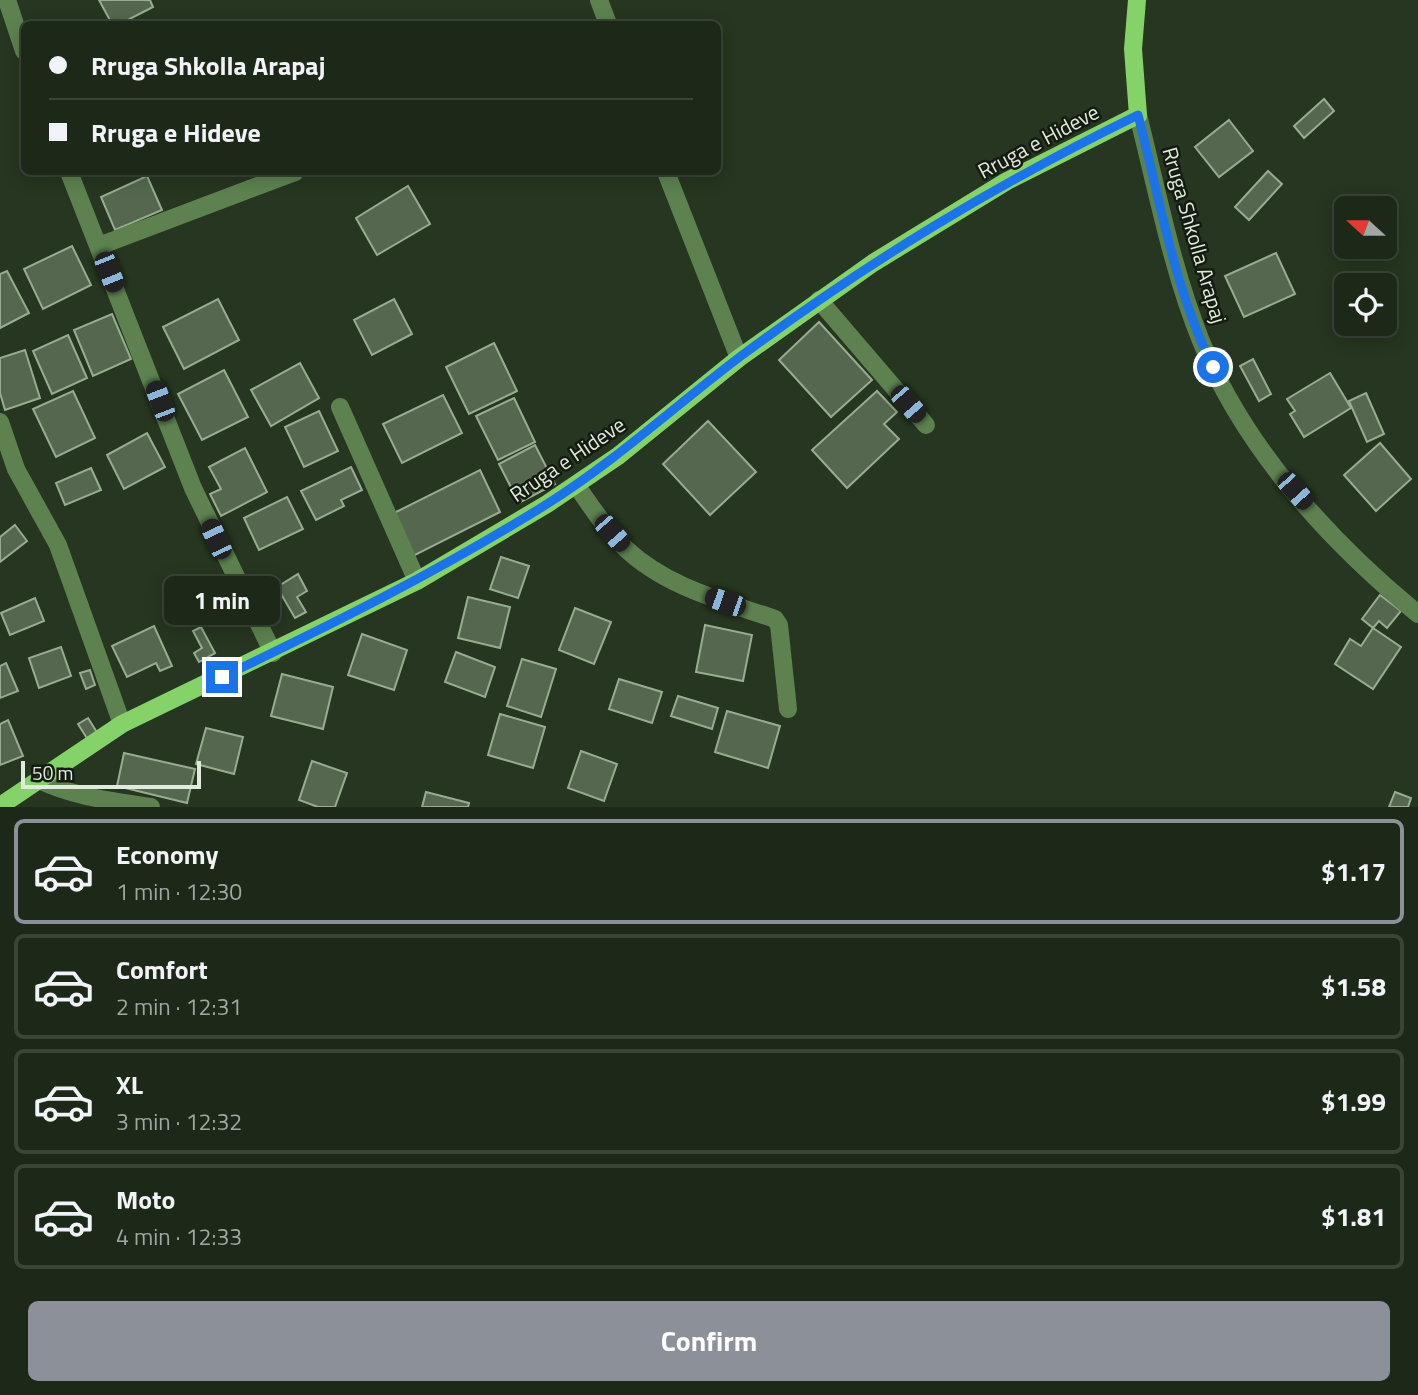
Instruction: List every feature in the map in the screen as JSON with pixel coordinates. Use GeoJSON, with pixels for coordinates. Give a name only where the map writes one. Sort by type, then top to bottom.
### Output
{"type":"FeatureCollection","features":[{"type":"Feature","properties":{"kind":"main road","name":"Rruga Shkolla Arapaj"},"geometry":{"type":"LineString","coordinates":[[1137,0],[1133,49],[1138,115]]}},
{"type":"Feature","properties":{"kind":"main road","name":"Rruga e Hideve"},"geometry":{"type":"LineString","coordinates":[[0,806],[122,724],[417,581],[576,485],[618,456],[739,358],[818,300],[932,225],[1007,181],[1138,115]]}},
{"type":"Feature","properties":{"kind":"street"},"geometry":{"type":"LineString","coordinates":[[8,0],[21,41]]}},
{"type":"Feature","properties":{"kind":"street"},"geometry":{"type":"LineString","coordinates":[[599,0],[607,21]]}},
{"type":"Feature","properties":{"kind":"street","name":"Rruga Shkolla Arapaj"},"geometry":{"type":"LineString","coordinates":[[1138,115],[1179,277],[1201,342],[1238,415],[1280,474],[1341,542],[1418,614]]}},
{"type":"Feature","properties":{"kind":"street"},"geometry":{"type":"LineString","coordinates":[[70,175],[192,488],[273,653]]}},
{"type":"Feature","properties":{"kind":"street"},"geometry":{"type":"LineString","coordinates":[[99,246],[287,175]]}},
{"type":"Feature","properties":{"kind":"street"},"geometry":{"type":"LineString","coordinates":[[667,175],[739,358]]}},
{"type":"Feature","properties":{"kind":"street"},"geometry":{"type":"LineString","coordinates":[[818,300],[926,425]]}},
{"type":"Feature","properties":{"kind":"street"},"geometry":{"type":"LineString","coordinates":[[340,407],[417,581]]}},
{"type":"Feature","properties":{"kind":"street"},"geometry":{"type":"LineString","coordinates":[[0,422],[16,469],[58,545],[122,724]]}},
{"type":"Feature","properties":{"kind":"street"},"geometry":{"type":"LineString","coordinates":[[576,485],[625,548],[654,571],[688,589],[775,620],[779,625],[788,709]]}},
{"type":"Feature","properties":{"kind":"street"},"geometry":{"type":"LineString","coordinates":[[39,780],[78,794],[151,807]]}},
{"type":"Feature","properties":{"kind":"building"},"geometry":{"type":"Polygon","coordinates":[[[99,0],[150,0],[153,7],[126,21],[110,21],[99,0]]]}},
{"type":"Feature","properties":{"kind":"building"},"geometry":{"type":"Polygon","coordinates":[[[1324,99],[1334,111],[1304,138],[1294,126],[1324,99]]]}},
{"type":"Feature","properties":{"kind":"building"},"geometry":{"type":"Polygon","coordinates":[[[1229,120],[1253,151],[1219,177],[1195,147],[1229,120]]]}},
{"type":"Feature","properties":{"kind":"building"},"geometry":{"type":"Polygon","coordinates":[[[1268,171],[1282,184],[1249,220],[1235,207],[1268,171]]]}},
{"type":"Feature","properties":{"kind":"building"},"geometry":{"type":"Polygon","coordinates":[[[147,176],[162,210],[115,230],[101,197],[147,176]]]}},
{"type":"Feature","properties":{"kind":"building"},"geometry":{"type":"Polygon","coordinates":[[[408,186],[430,224],[377,255],[356,218],[408,186]]]}},
{"type":"Feature","properties":{"kind":"building"},"geometry":{"type":"Polygon","coordinates":[[[72,246],[91,285],[43,309],[24,269],[72,246]]]}},
{"type":"Feature","properties":{"kind":"building"},"geometry":{"type":"Polygon","coordinates":[[[1276,253],[1295,294],[1244,317],[1225,276],[1276,253]]]}},
{"type":"Feature","properties":{"kind":"building"},"geometry":{"type":"Polygon","coordinates":[[[7,271],[29,313],[0,328],[0,274],[7,271]]]}},
{"type":"Feature","properties":{"kind":"building"},"geometry":{"type":"Polygon","coordinates":[[[218,299],[239,340],[184,369],[163,327],[218,299]]]}},
{"type":"Feature","properties":{"kind":"building"},"geometry":{"type":"Polygon","coordinates":[[[394,299],[412,334],[372,355],[354,320],[394,299]]]}},
{"type":"Feature","properties":{"kind":"building"},"geometry":{"type":"Polygon","coordinates":[[[112,314],[131,359],[93,376],[74,330],[112,314]]]}},
{"type":"Feature","properties":{"kind":"building"},"geometry":{"type":"Polygon","coordinates":[[[819,322],[872,380],[831,417],[779,360],[819,322]]]}},
{"type":"Feature","properties":{"kind":"building"},"geometry":{"type":"Polygon","coordinates":[[[68,335],[87,378],[52,394],[33,351],[68,335]]]}},
{"type":"Feature","properties":{"kind":"building"},"geometry":{"type":"Polygon","coordinates":[[[494,343],[517,391],[469,414],[446,367],[494,343]]]}},
{"type":"Feature","properties":{"kind":"building"},"geometry":{"type":"Polygon","coordinates":[[[25,350],[40,398],[5,410],[0,393],[0,358],[25,350]]]}},
{"type":"Feature","properties":{"kind":"building"},"geometry":{"type":"Polygon","coordinates":[[[1253,359],[1271,394],[1259,401],[1240,366],[1253,359]]]}},
{"type":"Feature","properties":{"kind":"building"},"geometry":{"type":"Polygon","coordinates":[[[300,363],[319,398],[271,426],[251,390],[300,363]]]}},
{"type":"Feature","properties":{"kind":"building"},"geometry":{"type":"Polygon","coordinates":[[[224,370],[248,417],[202,440],[178,394],[224,370]]]}},
{"type":"Feature","properties":{"kind":"building"},"geometry":{"type":"Polygon","coordinates":[[[1330,373],[1351,408],[1304,437],[1290,414],[1295,411],[1287,399],[1330,373]]]}},
{"type":"Feature","properties":{"kind":"building"},"geometry":{"type":"Polygon","coordinates":[[[73,391],[95,438],[56,457],[33,409],[73,391]]]}},
{"type":"Feature","properties":{"kind":"building"},"geometry":{"type":"Polygon","coordinates":[[[877,391],[897,412],[884,424],[899,439],[847,488],[812,450],[877,391]]]}},
{"type":"Feature","properties":{"kind":"building"},"geometry":{"type":"Polygon","coordinates":[[[1366,393],[1384,434],[1367,442],[1349,401],[1366,393]]]}},
{"type":"Feature","properties":{"kind":"building"},"geometry":{"type":"Polygon","coordinates":[[[443,395],[462,433],[402,463],[383,424],[443,395]]]}},
{"type":"Feature","properties":{"kind":"building"},"geometry":{"type":"Polygon","coordinates":[[[514,398],[535,442],[498,460],[476,416],[514,398]]]}},
{"type":"Feature","properties":{"kind":"building"},"geometry":{"type":"Polygon","coordinates":[[[319,411],[338,451],[304,467],[285,427],[319,411]]]}},
{"type":"Feature","properties":{"kind":"building"},"geometry":{"type":"Polygon","coordinates":[[[708,421],[756,472],[710,515],[663,464],[708,421]]]}},
{"type":"Feature","properties":{"kind":"building"},"geometry":{"type":"Polygon","coordinates":[[[147,433],[165,467],[124,489],[107,455],[147,433]]]}},
{"type":"Feature","properties":{"kind":"building"},"geometry":{"type":"Polygon","coordinates":[[[1380,443],[1411,479],[1376,511],[1344,475],[1380,443]]]}},
{"type":"Feature","properties":{"kind":"building"},"geometry":{"type":"Polygon","coordinates":[[[535,445],[555,484],[519,503],[499,464],[535,445]]]}},
{"type":"Feature","properties":{"kind":"building"},"geometry":{"type":"Polygon","coordinates":[[[245,448],[267,492],[221,516],[210,494],[221,489],[209,467],[245,448]]]}},
{"type":"Feature","properties":{"kind":"building"},"geometry":{"type":"Polygon","coordinates":[[[351,467],[362,490],[341,500],[344,506],[316,520],[301,491],[351,467]]]}},
{"type":"Feature","properties":{"kind":"building"},"geometry":{"type":"Polygon","coordinates":[[[91,468],[101,490],[65,505],[56,483],[91,468]]]}},
{"type":"Feature","properties":{"kind":"building"},"geometry":{"type":"Polygon","coordinates":[[[480,470],[500,512],[413,556],[392,514],[480,470]]]}},
{"type":"Feature","properties":{"kind":"building"},"geometry":{"type":"Polygon","coordinates":[[[287,497],[303,529],[259,550],[244,518],[287,497]]]}},
{"type":"Feature","properties":{"kind":"building"},"geometry":{"type":"Polygon","coordinates":[[[15,525],[27,541],[0,562],[0,537],[15,525]]]}},
{"type":"Feature","properties":{"kind":"building"},"geometry":{"type":"Polygon","coordinates":[[[501,557],[529,566],[518,598],[490,589],[501,557]]]}},
{"type":"Feature","properties":{"kind":"building"},"geometry":{"type":"Polygon","coordinates":[[[298,574],[307,591],[297,597],[306,612],[295,618],[277,587],[298,574]]]}},
{"type":"Feature","properties":{"kind":"building"},"geometry":{"type":"Polygon","coordinates":[[[1380,595],[1401,611],[1387,628],[1379,621],[1373,628],[1362,619],[1380,595]]]}},
{"type":"Feature","properties":{"kind":"building"},"geometry":{"type":"Polygon","coordinates":[[[468,597],[510,607],[500,648],[458,638],[468,597]]]}},
{"type":"Feature","properties":{"kind":"building"},"geometry":{"type":"Polygon","coordinates":[[[35,598],[44,621],[10,635],[1,613],[35,598]]]}},
{"type":"Feature","properties":{"kind":"building"},"geometry":{"type":"Polygon","coordinates":[[[575,608],[611,622],[594,664],[559,650],[575,608]]]}},
{"type":"Feature","properties":{"kind":"building"},"geometry":{"type":"Polygon","coordinates":[[[705,625],[752,635],[743,681],[696,672],[705,625]]]}},
{"type":"Feature","properties":{"kind":"building"},"geometry":{"type":"Polygon","coordinates":[[[154,626],[172,666],[160,671],[156,663],[127,677],[112,646],[154,626]]]}},
{"type":"Feature","properties":{"kind":"building"},"geometry":{"type":"Polygon","coordinates":[[[201,627],[215,653],[199,662],[194,653],[202,648],[193,631],[201,627]]]}},
{"type":"Feature","properties":{"kind":"building"},"geometry":{"type":"Polygon","coordinates":[[[1373,628],[1401,647],[1373,689],[1335,664],[1350,639],[1361,646],[1373,628]]]}},
{"type":"Feature","properties":{"kind":"building"},"geometry":{"type":"Polygon","coordinates":[[[362,634],[407,650],[394,690],[348,675],[362,634]]]}},
{"type":"Feature","properties":{"kind":"building"},"geometry":{"type":"Polygon","coordinates":[[[61,647],[71,676],[39,688],[29,658],[61,647]]]}},
{"type":"Feature","properties":{"kind":"building"},"geometry":{"type":"Polygon","coordinates":[[[456,652],[495,667],[485,697],[445,682],[456,652]]]}},
{"type":"Feature","properties":{"kind":"building"},"geometry":{"type":"Polygon","coordinates":[[[522,659],[556,669],[541,717],[507,706],[522,659]]]}},
{"type":"Feature","properties":{"kind":"building"},"geometry":{"type":"Polygon","coordinates":[[[6,663],[18,691],[0,698],[0,666],[6,663]]]}},
{"type":"Feature","properties":{"kind":"building"},"geometry":{"type":"Polygon","coordinates":[[[90,670],[95,685],[86,689],[80,673],[90,670]]]}},
{"type":"Feature","properties":{"kind":"building"},"geometry":{"type":"Polygon","coordinates":[[[282,674],[333,687],[323,729],[271,716],[282,674]]]}},
{"type":"Feature","properties":{"kind":"building"},"geometry":{"type":"Polygon","coordinates":[[[619,679],[662,692],[652,723],[609,709],[619,679]]]}},
{"type":"Feature","properties":{"kind":"building"},"geometry":{"type":"Polygon","coordinates":[[[678,696],[718,708],[712,729],[671,716],[678,696]]]}},
{"type":"Feature","properties":{"kind":"building"},"geometry":{"type":"Polygon","coordinates":[[[727,711],[780,726],[768,768],[715,752],[727,711]]]}},
{"type":"Feature","properties":{"kind":"building"},"geometry":{"type":"Polygon","coordinates":[[[500,714],[545,727],[533,768],[488,755],[500,714]]]}},
{"type":"Feature","properties":{"kind":"building"},"geometry":{"type":"Polygon","coordinates":[[[88,718],[98,734],[88,740],[78,724],[88,718]]]}},
{"type":"Feature","properties":{"kind":"building"},"geometry":{"type":"Polygon","coordinates":[[[8,720],[23,756],[0,765],[0,724],[8,720]]]}},
{"type":"Feature","properties":{"kind":"building"},"geometry":{"type":"Polygon","coordinates":[[[206,728],[243,737],[234,774],[196,764],[206,728]]]}},
{"type":"Feature","properties":{"kind":"building"},"geometry":{"type":"Polygon","coordinates":[[[581,751],[617,764],[604,801],[568,788],[581,751]]]}},
{"type":"Feature","properties":{"kind":"building"},"geometry":{"type":"Polygon","coordinates":[[[124,753],[195,769],[187,803],[117,786],[124,753]]]}},
{"type":"Feature","properties":{"kind":"building"},"geometry":{"type":"Polygon","coordinates":[[[312,761],[347,773],[335,807],[318,807],[299,800],[312,761]]]}},
{"type":"Feature","properties":{"kind":"building"},"geometry":{"type":"Polygon","coordinates":[[[426,792],[469,803],[468,807],[422,807],[426,792]]]}},
{"type":"Feature","properties":{"kind":"building"},"geometry":{"type":"Polygon","coordinates":[[[1395,792],[1411,798],[1408,807],[1389,807],[1395,792]]]}},
{"type":"Feature","properties":{"kind":"route"},"geometry":{"type":"LineString","coordinates":[[222,677],[417,581],[465,550],[547,504],[618,456],[739,358],[873,263],[1007,181],[1138,115],[1179,277],[1201,342],[1213,367]]}}]}
